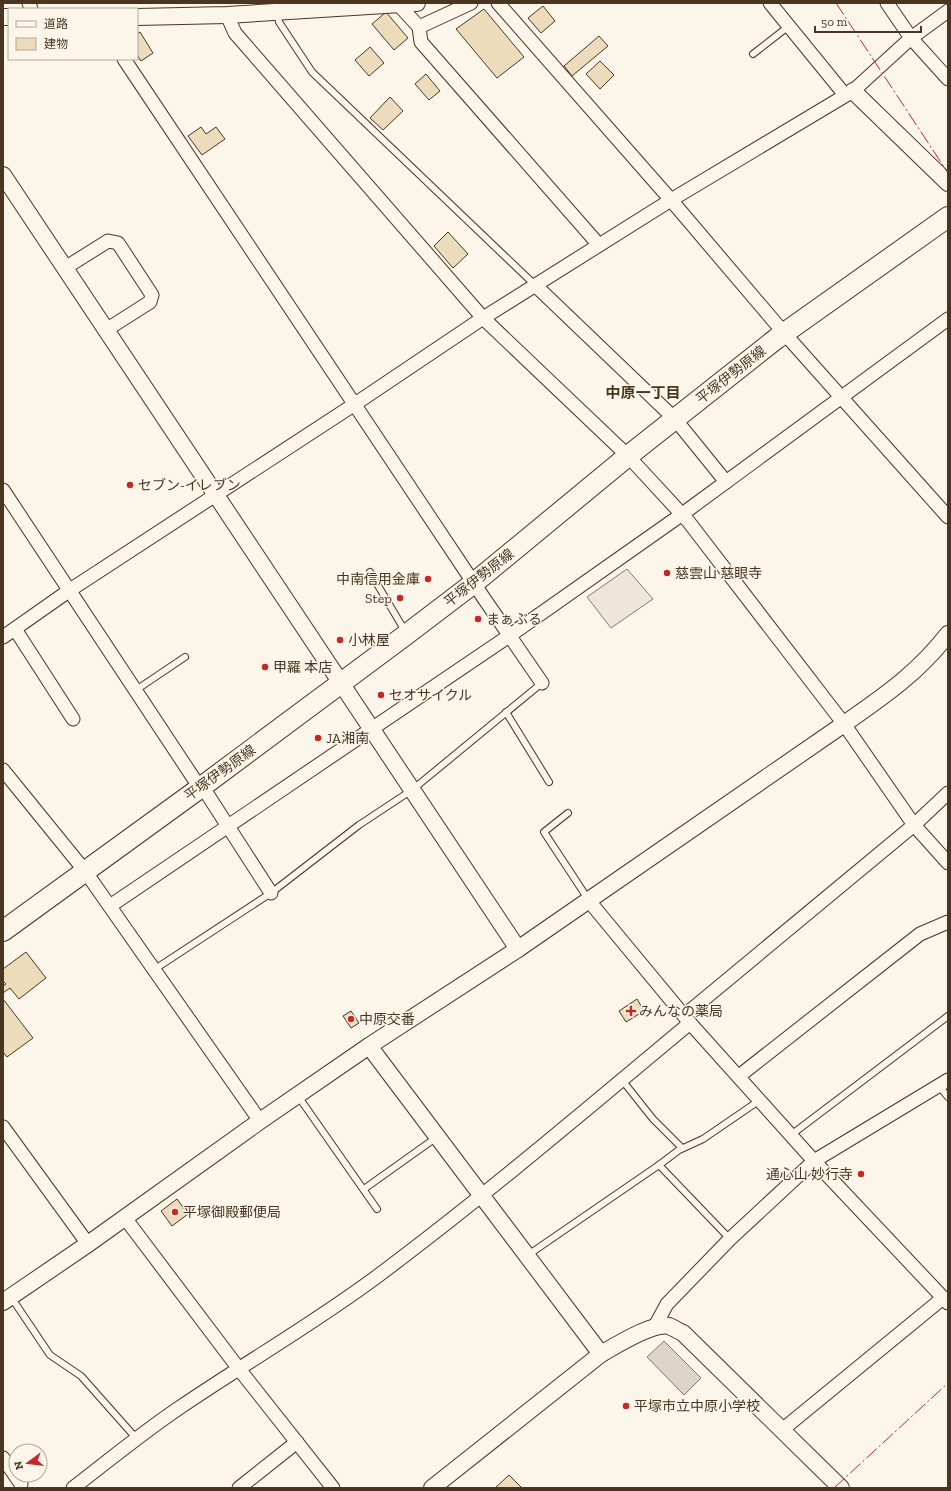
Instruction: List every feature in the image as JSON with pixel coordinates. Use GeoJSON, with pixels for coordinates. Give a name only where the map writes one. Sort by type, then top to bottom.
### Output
{"type":"FeatureCollection","features":[{"type":"Feature","properties":{"kind":"main road","name":"平塚伊勢原線"},"geometry":{"type":"LineString","coordinates":[[3,931],[201,787],[407,634],[474,583],[628,456],[784,333],[948,217]]}},
{"type":"Feature","properties":{"kind":"street"},"geometry":{"type":"LineString","coordinates":[[138,17],[227,16],[417,3]]}},
{"type":"Feature","properties":{"kind":"street"},"geometry":{"type":"LineString","coordinates":[[419,27],[471,3]]}},
{"type":"Feature","properties":{"kind":"street"},"geometry":{"type":"LineString","coordinates":[[498,3],[671,200],[784,333],[948,517]]}},
{"type":"Feature","properties":{"kind":"street"},"geometry":{"type":"LineString","coordinates":[[770,3],[849,93],[948,183]]}},
{"type":"Feature","properties":{"kind":"street"},"geometry":{"type":"LineString","coordinates":[[887,3],[911,38],[948,79]]}},
{"type":"Feature","properties":{"kind":"street"},"geometry":{"type":"LineString","coordinates":[[398,4],[419,27],[421,42],[599,245]]}},
{"type":"Feature","properties":{"kind":"street"},"geometry":{"type":"LineString","coordinates":[[3,637],[70,590],[355,404],[483,318],[671,200],[849,93],[911,38],[948,11]]}},
{"type":"Feature","properties":{"kind":"street"},"geometry":{"type":"LineString","coordinates":[[227,16],[235,33],[483,318],[628,456],[688,521],[844,724],[914,825],[948,863]]}},
{"type":"Feature","properties":{"kind":"street"},"geometry":{"type":"LineString","coordinates":[[125,60],[542,683]]}},
{"type":"Feature","properties":{"kind":"street"},"geometry":{"type":"LineString","coordinates":[[3,175],[518,949]]}},
{"type":"Feature","properties":{"kind":"street"},"geometry":{"type":"LineString","coordinates":[[64,268],[108,241],[118,243],[152,295],[150,302],[106,330]]}},
{"type":"Feature","properties":{"kind":"street"},"geometry":{"type":"LineString","coordinates":[[536,285],[675,419],[726,482]]}},
{"type":"Feature","properties":{"kind":"street"},"geometry":{"type":"LineString","coordinates":[[110,906],[510,636],[681,515],[948,319]]}},
{"type":"Feature","properties":{"kind":"street"},"geometry":{"type":"LineString","coordinates":[[3,490],[228,826],[271,893]]}},
{"type":"Feature","properties":{"kind":"street"},"geometry":{"type":"LineString","coordinates":[[15,629],[73,719]]}},
{"type":"Feature","properties":{"kind":"street"},"geometry":{"type":"LineString","coordinates":[[7,1299],[88,1244],[368,1046],[518,949],[844,724],[915,672],[934,652],[948,634]]}},
{"type":"Feature","properties":{"kind":"street"},"geometry":{"type":"LineString","coordinates":[[3,770],[85,871],[260,1121]]}},
{"type":"Feature","properties":{"kind":"street"},"geometry":{"type":"LineString","coordinates":[[73,1488],[136,1438],[379,1275],[481,1195],[622,1080],[688,1019],[914,825],[948,793]]}},
{"type":"Feature","properties":{"kind":"street"},"geometry":{"type":"LineString","coordinates":[[589,900],[688,1019],[814,1161],[946,1301],[782,1430]]}},
{"type":"Feature","properties":{"kind":"street"},"geometry":{"type":"LineString","coordinates":[[739,1076],[920,934],[948,922]]}},
{"type":"Feature","properties":{"kind":"street"},"geometry":{"type":"LineString","coordinates":[[368,1046],[601,1354]]}},
{"type":"Feature","properties":{"kind":"street"},"geometry":{"type":"LineString","coordinates":[[654,1328],[668,1304],[730,1239],[814,1161],[943,1083]]}},
{"type":"Feature","properties":{"kind":"street"},"geometry":{"type":"LineString","coordinates":[[3,1127],[88,1244]]}},
{"type":"Feature","properties":{"kind":"street"},"geometry":{"type":"LineString","coordinates":[[125,1218],[239,1369],[333,1488]]}},
{"type":"Feature","properties":{"kind":"street"},"geometry":{"type":"LineString","coordinates":[[432,1488],[601,1354],[625,1340],[654,1328],[668,1326],[683,1333],[841,1488]]}},
{"type":"Feature","properties":{"kind":"street"},"geometry":{"type":"LineString","coordinates":[[239,1488],[297,1442]]}},
{"type":"Feature","properties":{"kind":"street"},"geometry":{"type":"LineString","coordinates":[[3,1458],[21,1484]]}},
{"type":"Feature","properties":{"kind":"lane"},"geometry":{"type":"LineString","coordinates":[[277,12],[279,22],[312,72],[536,285]]}},
{"type":"Feature","properties":{"kind":"lane"},"geometry":{"type":"LineString","coordinates":[[753,54],[789,26]]}},
{"type":"Feature","properties":{"kind":"lane"},"geometry":{"type":"LineString","coordinates":[[370,572],[407,634]]}},
{"type":"Feature","properties":{"kind":"lane"},"geometry":{"type":"LineString","coordinates":[[136,690],[185,657]]}},
{"type":"Feature","properties":{"kind":"lane"},"geometry":{"type":"LineString","coordinates":[[154,969],[271,893],[358,825],[412,790],[542,683]]}},
{"type":"Feature","properties":{"kind":"lane"},"geometry":{"type":"LineString","coordinates":[[506,712],[549,782]]}},
{"type":"Feature","properties":{"kind":"lane"},"geometry":{"type":"LineString","coordinates":[[568,814],[544,832],[589,900]]}},
{"type":"Feature","properties":{"kind":"lane"},"geometry":{"type":"LineString","coordinates":[[791,1135],[948,1016]]}},
{"type":"Feature","properties":{"kind":"lane"},"geometry":{"type":"LineString","coordinates":[[622,1080],[653,1119],[682,1148]]}},
{"type":"Feature","properties":{"kind":"lane"},"geometry":{"type":"LineString","coordinates":[[943,1083],[948,1097]]}},
{"type":"Feature","properties":{"kind":"lane"},"geometry":{"type":"LineString","coordinates":[[297,1096],[377,1209]]}},
{"type":"Feature","properties":{"kind":"lane"},"geometry":{"type":"LineString","coordinates":[[527,1256],[682,1148],[703,1139],[760,1100]]}},
{"type":"Feature","properties":{"kind":"lane"},"geometry":{"type":"LineString","coordinates":[[364,1190],[437,1137]]}},
{"type":"Feature","properties":{"kind":"lane"},"geometry":{"type":"LineString","coordinates":[[659,1165],[730,1239]]}},
{"type":"Feature","properties":{"kind":"lane"},"geometry":{"type":"LineString","coordinates":[[7,1299],[50,1355],[81,1376],[136,1438]]}},
{"type":"Feature","properties":{"kind":"shaded area"},"geometry":{"type":"Polygon","coordinates":[[[627,569],[653,599],[611,628],[587,597],[627,569]]]}},
{"type":"Feature","properties":{"kind":"shaded area"},"geometry":{"type":"Polygon","coordinates":[[[664,1341],[701,1378],[684,1395],[647,1357],[664,1341]]]}},
{"type":"Feature","properties":{"kind":"building"},"geometry":{"type":"Polygon","coordinates":[[[543,6],[555,21],[541,33],[528,18],[543,6]]]}},
{"type":"Feature","properties":{"kind":"building"},"geometry":{"type":"Polygon","coordinates":[[[484,9],[524,57],[497,78],[456,29],[484,9]]]}},
{"type":"Feature","properties":{"kind":"building"},"geometry":{"type":"Polygon","coordinates":[[[386,12],[408,38],[394,50],[372,24],[386,12]]]}},
{"type":"Feature","properties":{"kind":"building"},"geometry":{"type":"Polygon","coordinates":[[[140,32],[153,53],[141,61],[138,56],[138,33],[140,32]]]}},
{"type":"Feature","properties":{"kind":"building"},"geometry":{"type":"Polygon","coordinates":[[[599,36],[608,46],[572,76],[564,66],[599,36]]]}},
{"type":"Feature","properties":{"kind":"building"},"geometry":{"type":"Polygon","coordinates":[[[370,47],[384,63],[369,76],[355,60],[370,47]]]}},
{"type":"Feature","properties":{"kind":"building"},"geometry":{"type":"Polygon","coordinates":[[[600,61],[614,75],[600,89],[586,74],[600,61]]]}},
{"type":"Feature","properties":{"kind":"building"},"geometry":{"type":"Polygon","coordinates":[[[426,74],[440,91],[429,100],[415,84],[426,74]]]}},
{"type":"Feature","properties":{"kind":"building"},"geometry":{"type":"Polygon","coordinates":[[[390,97],[403,111],[383,130],[370,118],[390,97]]]}},
{"type":"Feature","properties":{"kind":"building"},"geometry":{"type":"Polygon","coordinates":[[[201,127],[206,134],[216,127],[225,139],[202,155],[188,136],[201,127]]]}},
{"type":"Feature","properties":{"kind":"building"},"geometry":{"type":"Polygon","coordinates":[[[448,232],[468,254],[453,268],[434,246],[448,232]]]}},
{"type":"Feature","properties":{"kind":"building"},"geometry":{"type":"Polygon","coordinates":[[[26,952],[46,978],[19,999],[10,988],[3,993],[3,986],[6,984],[3,981],[3,969],[26,952]]]}},
{"type":"Feature","properties":{"kind":"building"},"geometry":{"type":"Polygon","coordinates":[[[3,999],[33,1038],[7,1057],[3,1052],[3,999]]]}},
{"type":"Feature","properties":{"kind":"building","name":"みんなの薬局"},"geometry":{"type":"Polygon","coordinates":[[[637,999],[644,1011],[626,1022],[619,1011],[637,999]]]}},
{"type":"Feature","properties":{"kind":"building","name":"中原交番"},"geometry":{"type":"Polygon","coordinates":[[[351,1011],[359,1023],[351,1028],[343,1016],[351,1011]]]}},
{"type":"Feature","properties":{"kind":"building","name":"平塚御殿郵便局"},"geometry":{"type":"Polygon","coordinates":[[[177,1199],[188,1214],[172,1226],[161,1211],[177,1199]]]}},
{"type":"Feature","properties":{"kind":"building"},"geometry":{"type":"Polygon","coordinates":[[[509,1475],[522,1488],[495,1488],[509,1475]]]}},
{"type":"Feature","properties":{"kind":"power"},"geometry":{"type":"LineString","coordinates":[[836,3],[948,173]]}},
{"type":"Feature","properties":{"kind":"power"},"geometry":{"type":"LineString","coordinates":[[834,1488],[948,1383]]}},
{"type":"Feature","properties":{"kind":"place","name":"セブン-イレブン"},"geometry":{"type":"Point","coordinates":[130,485]}},
{"type":"Feature","properties":{"kind":"place","name":"慈雲山 慈眼寺"},"geometry":{"type":"Point","coordinates":[667,573]}},
{"type":"Feature","properties":{"kind":"place","name":"中南信用金庫"},"geometry":{"type":"Point","coordinates":[428,579]}},
{"type":"Feature","properties":{"kind":"place","name":"Step"},"geometry":{"type":"Point","coordinates":[400,598]}},
{"type":"Feature","properties":{"kind":"place","name":"まぁぶる"},"geometry":{"type":"Point","coordinates":[478,619]}},
{"type":"Feature","properties":{"kind":"place","name":"小林屋"},"geometry":{"type":"Point","coordinates":[340,640]}},
{"type":"Feature","properties":{"kind":"place","name":"甲羅 本店"},"geometry":{"type":"Point","coordinates":[265,667]}},
{"type":"Feature","properties":{"kind":"place","name":"セオサイクル"},"geometry":{"type":"Point","coordinates":[381,695]}},
{"type":"Feature","properties":{"kind":"place","name":"JA湘南"},"geometry":{"type":"Point","coordinates":[318,738]}},
{"type":"Feature","properties":{"kind":"place","name":"みんなの薬局"},"geometry":{"type":"Point","coordinates":[631,1011]}},
{"type":"Feature","properties":{"kind":"place","name":"中原交番"},"geometry":{"type":"Point","coordinates":[351,1019]}},
{"type":"Feature","properties":{"kind":"place","name":"通心山 妙行寺"},"geometry":{"type":"Point","coordinates":[861,1174]}},
{"type":"Feature","properties":{"kind":"place","name":"平塚御殿郵便局"},"geometry":{"type":"Point","coordinates":[175,1212]}},
{"type":"Feature","properties":{"kind":"place","name":"平塚市立中原小学校"},"geometry":{"type":"Point","coordinates":[626,1406]}},
{"type":"Feature","properties":{"kind":"district","name":"中原一丁目"},"geometry":{"type":"Point","coordinates":[643,393]}}]}
